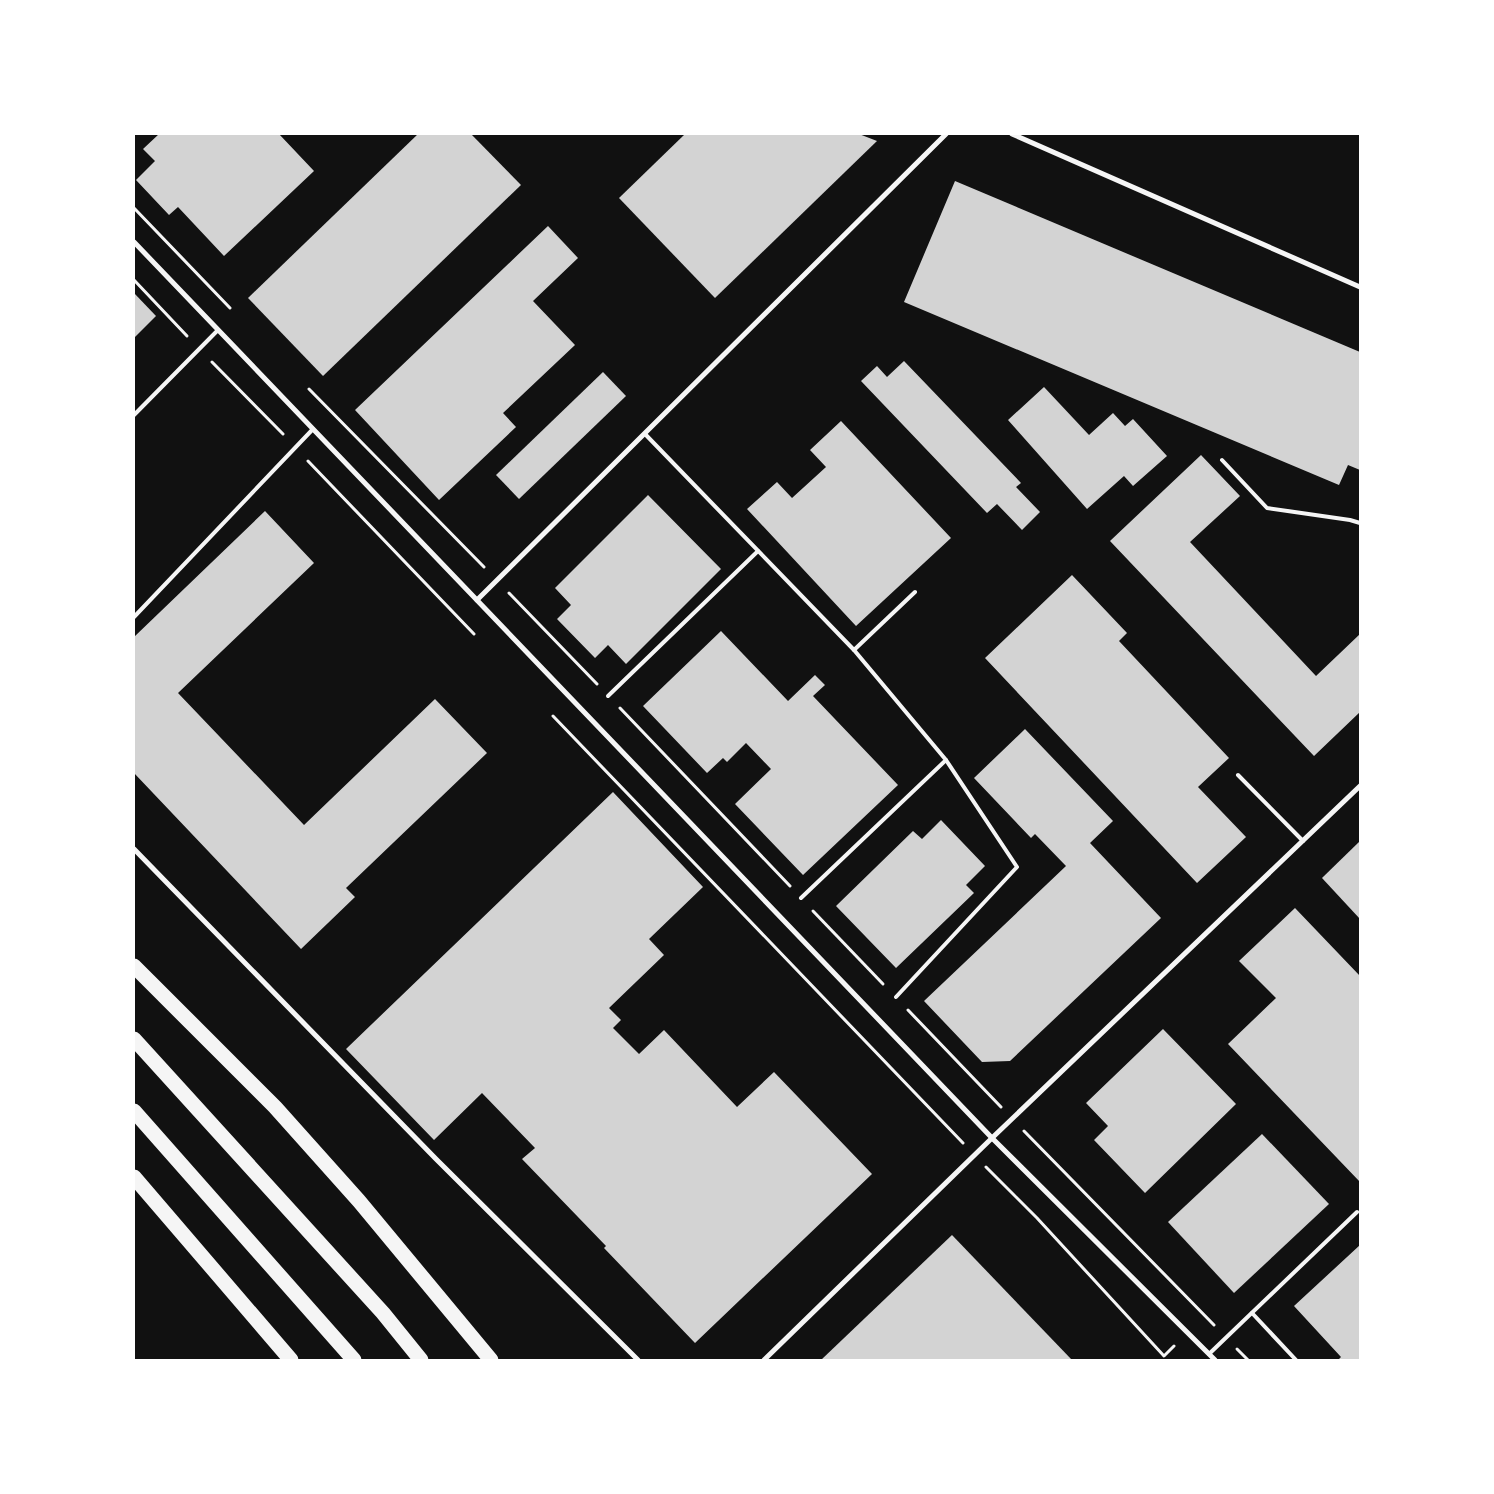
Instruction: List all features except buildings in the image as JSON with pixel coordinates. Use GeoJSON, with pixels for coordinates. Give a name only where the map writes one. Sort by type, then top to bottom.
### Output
{"type":"FeatureCollection","features":[{"type":"Feature","properties":{"kind":"highway"},"geometry":{"type":"LineString","coordinates":[[134,966],[275,1107],[359,1201],[491,1360]]}},
{"type":"Feature","properties":{"kind":"highway"},"geometry":{"type":"LineString","coordinates":[[134,1040],[383,1313],[421,1360]]}},
{"type":"Feature","properties":{"kind":"highway"},"geometry":{"type":"LineString","coordinates":[[134,1111],[354,1360]]}},
{"type":"Feature","properties":{"kind":"highway"},"geometry":{"type":"LineString","coordinates":[[134,1177],[291,1360]]}},
{"type":"Feature","properties":{"kind":"street"},"geometry":{"type":"LineString","coordinates":[[477,600],[946,134]]}},
{"type":"Feature","properties":{"kind":"street"},"geometry":{"type":"LineString","coordinates":[[1012,134],[1360,287]]}},
{"type":"Feature","properties":{"kind":"street"},"geometry":{"type":"LineString","coordinates":[[134,242],[992,1138],[1215,1360]]}},
{"type":"Feature","properties":{"kind":"street"},"geometry":{"type":"LineString","coordinates":[[764,1360],[974,1155],[1360,786]]}},
{"type":"Feature","properties":{"kind":"street"},"geometry":{"type":"LineString","coordinates":[[134,849],[436,1160],[638,1360]]}},
{"type":"Feature","properties":{"kind":"lane"},"geometry":{"type":"LineString","coordinates":[[134,416],[218,330]]}},
{"type":"Feature","properties":{"kind":"lane"},"geometry":{"type":"LineString","coordinates":[[134,617],[313,430]]}},
{"type":"Feature","properties":{"kind":"lane"},"geometry":{"type":"LineString","coordinates":[[645,434],[854,650],[946,760],[1017,867],[896,997]]}},
{"type":"Feature","properties":{"kind":"lane"},"geometry":{"type":"LineString","coordinates":[[1222,460],[1267,508],[1360,523]]}},
{"type":"Feature","properties":{"kind":"lane"},"geometry":{"type":"LineString","coordinates":[[608,696],[758,551]]}},
{"type":"Feature","properties":{"kind":"lane"},"geometry":{"type":"LineString","coordinates":[[854,650],[915,592]]}},
{"type":"Feature","properties":{"kind":"lane"},"geometry":{"type":"LineString","coordinates":[[801,898],[946,760]]}},
{"type":"Feature","properties":{"kind":"lane"},"geometry":{"type":"LineString","coordinates":[[1238,775],[1303,841]]}},
{"type":"Feature","properties":{"kind":"lane"},"geometry":{"type":"LineString","coordinates":[[1209,1354],[1357,1212]]}},
{"type":"Feature","properties":{"kind":"lane"},"geometry":{"type":"LineString","coordinates":[[1252,1313],[1296,1360]]}},
{"type":"Feature","properties":{"kind":"path"},"geometry":{"type":"LineString","coordinates":[[134,208],[230,308]]}},
{"type":"Feature","properties":{"kind":"path"},"geometry":{"type":"LineString","coordinates":[[309,389],[497,580],[1012,1119],[1248,1360]]}},
{"type":"Feature","properties":{"kind":"path"},"geometry":{"type":"LineString","coordinates":[[553,716],[974,1155],[1037,1218],[1164,1356],[1204,1315]]}}]}
